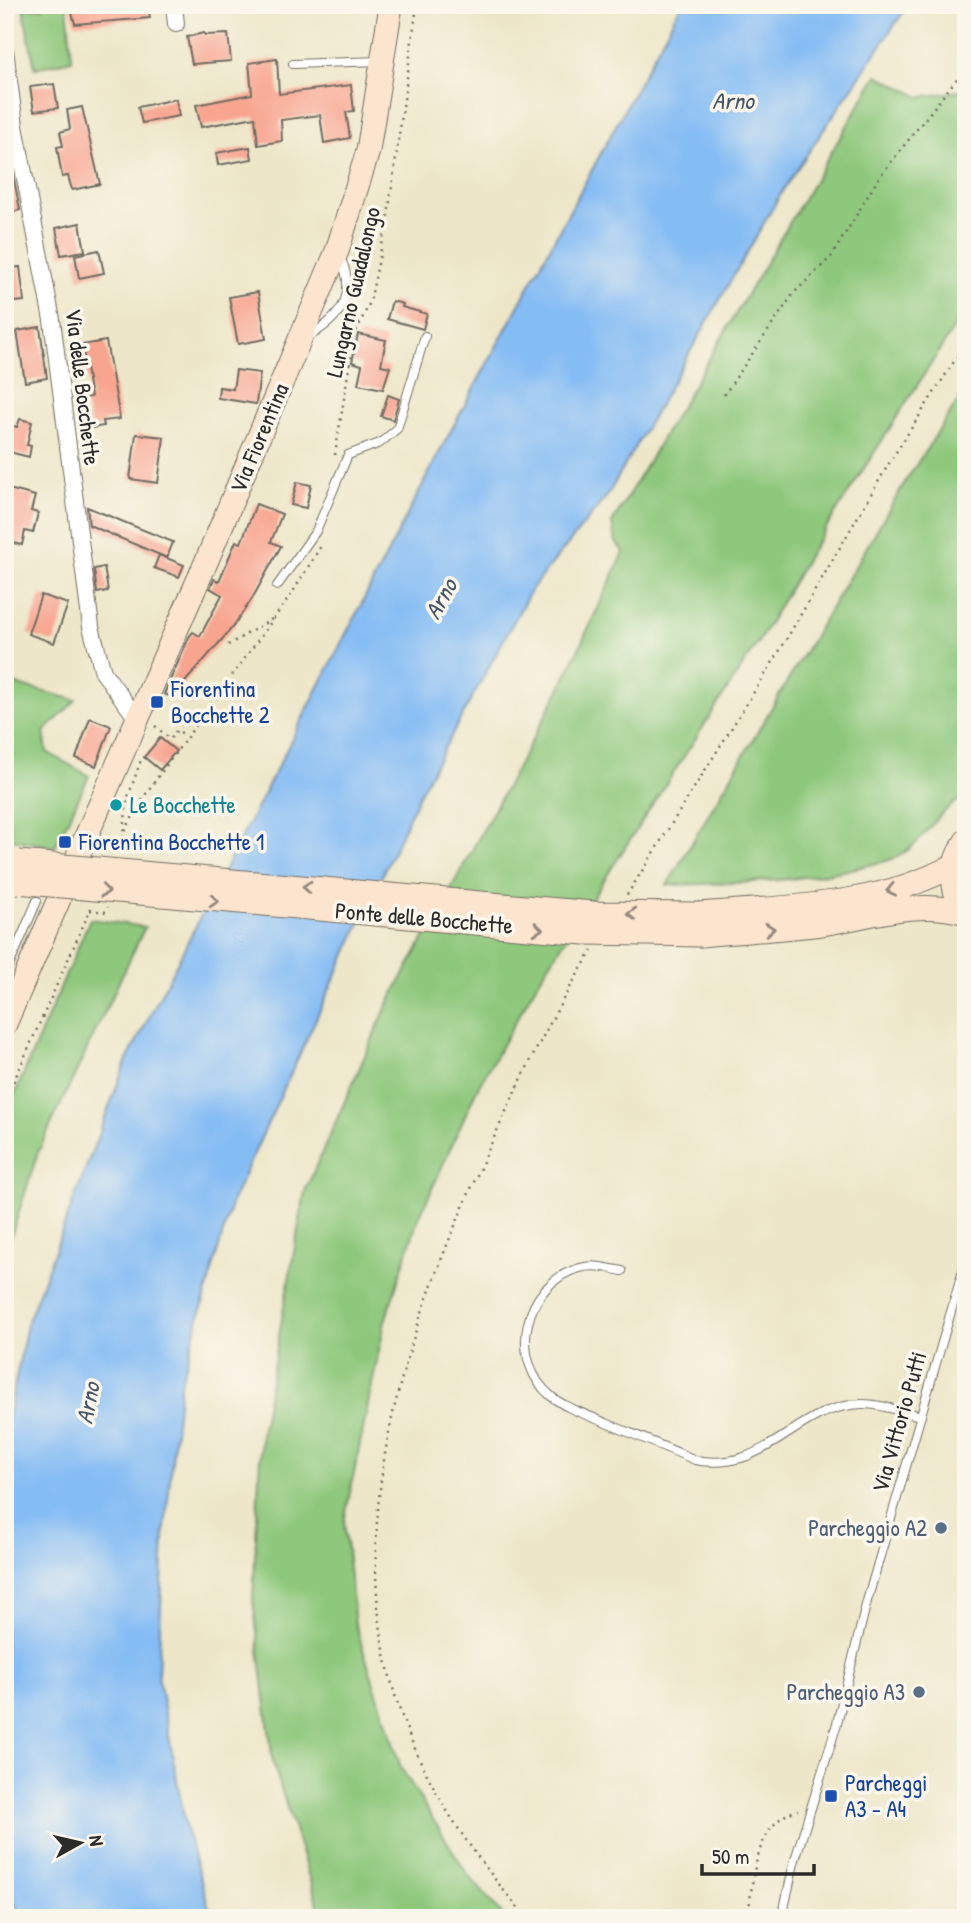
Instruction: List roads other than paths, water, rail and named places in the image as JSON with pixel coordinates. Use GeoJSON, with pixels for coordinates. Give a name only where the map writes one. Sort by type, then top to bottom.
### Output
{"type":"FeatureCollection","features":[{"type":"Feature","properties":{"kind":"main road","name":"Via Fiorentina"},"geometry":{"type":"LineString","coordinates":[[78,855],[144,728],[337,251],[368,151],[391,5]]}},
{"type":"Feature","properties":{"kind":"main road"},"geometry":{"type":"LineString","coordinates":[[966,841],[954,865],[955,892],[966,912]]}},
{"type":"Feature","properties":{"kind":"main road"},"geometry":{"type":"LineString","coordinates":[[10,859],[148,885]]}},
{"type":"Feature","properties":{"kind":"main road"},"geometry":{"type":"LineString","coordinates":[[701,924],[872,895],[920,882],[954,865]]}},
{"type":"Feature","properties":{"kind":"main road"},"geometry":{"type":"LineString","coordinates":[[5,881],[148,885]]}},
{"type":"Feature","properties":{"kind":"main road","name":"Ponte delle Bocchette"},"geometry":{"type":"LineString","coordinates":[[148,885],[593,912],[701,924]]}},
{"type":"Feature","properties":{"kind":"main road"},"geometry":{"type":"LineString","coordinates":[[5,1024],[48,900]]}},
{"type":"Feature","properties":{"kind":"main road"},"geometry":{"type":"LineString","coordinates":[[701,924],[822,923],[923,906],[946,907],[966,912]]}},
{"type":"Feature","properties":{"kind":"street"},"geometry":{"type":"LineString","coordinates":[[174,5],[176,24]]}},
{"type":"Feature","properties":{"kind":"street","name":"Via delle Bocchette"},"geometry":{"type":"LineString","coordinates":[[5,50],[15,126],[48,299],[90,627],[103,672],[144,728]]}},
{"type":"Feature","properties":{"kind":"lane"},"geometry":{"type":"LineString","coordinates":[[293,64],[383,61]]}},
{"type":"Feature","properties":{"kind":"lane"},"geometry":{"type":"LineString","coordinates":[[300,342],[332,322],[345,300],[345,273],[337,251]]}},
{"type":"Feature","properties":{"kind":"lane"},"geometry":{"type":"LineString","coordinates":[[277,586],[316,531],[348,455],[380,443],[397,429],[425,336]]}},
{"type":"Feature","properties":{"kind":"lane"},"geometry":{"type":"LineString","coordinates":[[5,975],[15,950],[48,900]]}},
{"type":"Feature","properties":{"kind":"lane"},"geometry":{"type":"LineString","coordinates":[[5,947],[15,950]]}},
{"type":"Feature","properties":{"kind":"lane","name":"Via Vittorio Putti"},"geometry":{"type":"LineString","coordinates":[[782,1918],[811,1806],[966,1260]]}},
{"type":"Feature","properties":{"kind":"lane"},"geometry":{"type":"LineString","coordinates":[[622,1271],[600,1266],[580,1268],[561,1276],[534,1304],[528,1319],[527,1352],[537,1382],[552,1397],[573,1409],[695,1460],[717,1464],[747,1458],[816,1417],[835,1409],[874,1405],[921,1416]]}},
{"type":"Feature","properties":{"kind":"water","name":"Arno"},"geometry":{"type":"Polygon","coordinates":[[[681,5],[908,5],[783,190],[607,496],[532,588],[421,791],[232,1201],[180,1385],[164,1537],[158,1675],[186,1830],[212,1918],[19,1918],[11,1886],[5,1829],[5,1433],[27,1324],[126,1062],[440,451],[681,5]]]}},
{"type":"Feature","properties":{"kind":"place","name":"Fiorentina Bocchette 2"},"geometry":{"type":"Point","coordinates":[157,702]}},
{"type":"Feature","properties":{"kind":"place","name":"Le Bocchette"},"geometry":{"type":"Point","coordinates":[116,805]}},
{"type":"Feature","properties":{"kind":"place","name":"Fiorentina Bocchette 1"},"geometry":{"type":"Point","coordinates":[65,842]}},
{"type":"Feature","properties":{"kind":"place","name":"Parcheggio A2"},"geometry":{"type":"Point","coordinates":[941,1528]}},
{"type":"Feature","properties":{"kind":"place","name":"Parcheggio A3"},"geometry":{"type":"Point","coordinates":[919,1692]}},
{"type":"Feature","properties":{"kind":"place","name":"Parcheggi A3 - A4"},"geometry":{"type":"Point","coordinates":[831,1796]}}]}
